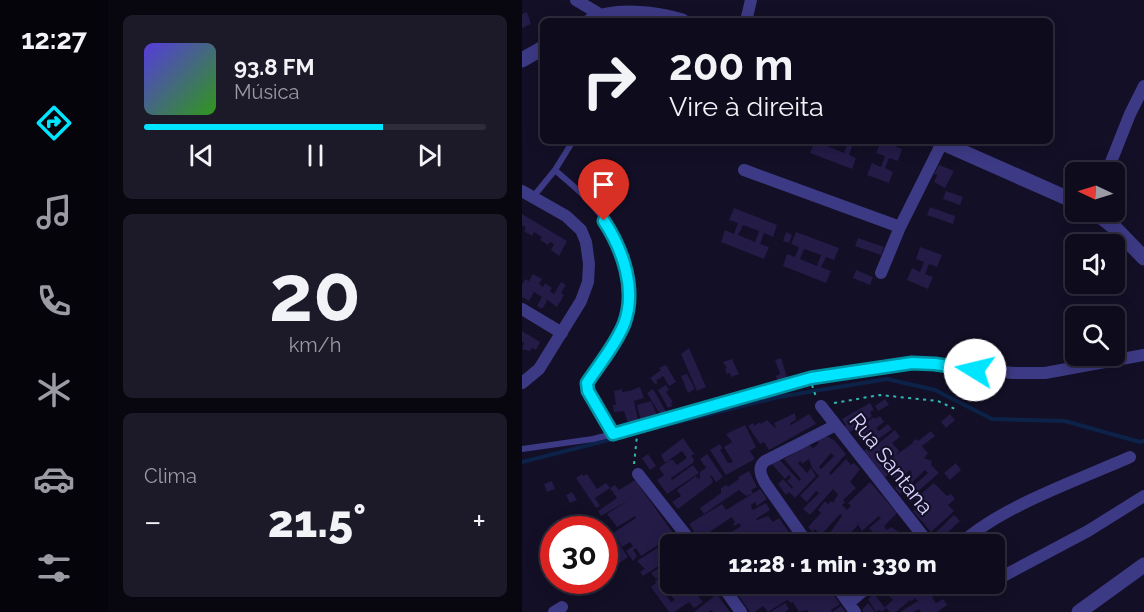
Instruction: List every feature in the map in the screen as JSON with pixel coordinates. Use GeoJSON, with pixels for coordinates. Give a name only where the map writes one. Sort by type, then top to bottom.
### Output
{"type":"FeatureCollection","features":[{"type":"Feature","properties":{"kind":"street"},"geometry":{"type":"LineString","coordinates":[[576,0],[595,18],[653,14],[670,18]]}},
{"type":"Feature","properties":{"kind":"street"},"geometry":{"type":"LineString","coordinates":[[747,18],[751,0]]}},
{"type":"Feature","properties":{"kind":"street"},"geometry":{"type":"LineString","coordinates":[[522,60],[540,50]]}},
{"type":"Feature","properties":{"kind":"street"},"geometry":{"type":"LineString","coordinates":[[1111,162],[1144,86]]}},
{"type":"Feature","properties":{"kind":"street"},"geometry":{"type":"LineString","coordinates":[[881,273],[900,226],[939,144]]}},
{"type":"Feature","properties":{"kind":"street"},"geometry":{"type":"LineString","coordinates":[[945,144],[1065,197]]}},
{"type":"Feature","properties":{"kind":"street"},"geometry":{"type":"LineString","coordinates":[[744,170],[900,226]]}},
{"type":"Feature","properties":{"kind":"street"},"geometry":{"type":"LineString","coordinates":[[522,383],[539,369],[581,301],[588,282],[589,264],[586,242],[581,230],[566,216],[527,194]]}},
{"type":"Feature","properties":{"kind":"street"},"geometry":{"type":"LineString","coordinates":[[1108,222],[1144,258]]}},
{"type":"Feature","properties":{"kind":"street"},"geometry":{"type":"LineString","coordinates":[[522,309],[562,333]]}},
{"type":"Feature","properties":{"kind":"street"},"geometry":{"type":"LineString","coordinates":[[935,364],[1013,373],[1045,373],[1144,355]]}},
{"type":"Feature","properties":{"kind":"street","name":"Rua Santana"},"geometry":{"type":"LineString","coordinates":[[818,401],[917,534]]}},
{"type":"Feature","properties":{"kind":"street"},"geometry":{"type":"LineString","coordinates":[[801,534],[760,475],[762,463],[836,425]]}},
{"type":"Feature","properties":{"kind":"street"},"geometry":{"type":"LineString","coordinates":[[974,534],[1009,512],[1130,457]]}},
{"type":"Feature","properties":{"kind":"street"},"geometry":{"type":"LineString","coordinates":[[636,470],[686,534]]}},
{"type":"Feature","properties":{"kind":"street"},"geometry":{"type":"LineString","coordinates":[[1005,573],[1088,531],[1144,496]]}},
{"type":"Feature","properties":{"kind":"street"},"geometry":{"type":"LineString","coordinates":[[1079,612],[1144,565]]}},
{"type":"Feature","properties":{"kind":"street"},"geometry":{"type":"LineString","coordinates":[[728,594],[741,612]]}},
{"type":"Feature","properties":{"kind":"street"},"geometry":{"type":"LineString","coordinates":[[842,594],[852,608],[863,594]]}},
{"type":"Feature","properties":{"kind":"lane"},"geometry":{"type":"LineString","coordinates":[[527,194],[555,170],[571,144]]}},
{"type":"Feature","properties":{"kind":"lane"},"geometry":{"type":"LineString","coordinates":[[555,170],[594,208],[611,232],[624,263],[629,293],[624,324],[587,383],[588,391],[613,434]]}},
{"type":"Feature","properties":{"kind":"lane"},"geometry":{"type":"LineString","coordinates":[[522,449],[613,434],[811,378],[895,364],[935,364]]}},
{"type":"Feature","properties":{"kind":"path"},"geometry":{"type":"LineString","coordinates":[[811,381],[818,401],[880,395],[938,401],[957,410]]}},
{"type":"Feature","properties":{"kind":"path"},"geometry":{"type":"LineString","coordinates":[[636,470],[637,432]]}},
{"type":"Feature","properties":{"kind":"building"},"geometry":{"type":"Polygon","coordinates":[[[527,12],[531,24],[522,28],[522,14],[527,12]]]}},
{"type":"Feature","properties":{"kind":"building"},"geometry":{"type":"Polygon","coordinates":[[[814,144],[828,144],[827,146],[844,153],[848,144],[853,144],[849,155],[856,158],[852,169],[810,153],[814,144]]]}},
{"type":"Feature","properties":{"kind":"building"},"geometry":{"type":"Polygon","coordinates":[[[880,144],[889,144],[902,149],[898,161],[889,158],[885,168],[893,172],[889,183],[867,175],[872,163],[881,167],[885,156],[876,153],[880,144]]]}},
{"type":"Feature","properties":{"kind":"building"},"geometry":{"type":"Polygon","coordinates":[[[939,165],[954,171],[945,188],[934,182],[937,175],[934,174],[939,165]]]}},
{"type":"Feature","properties":{"kind":"building"},"geometry":{"type":"Polygon","coordinates":[[[946,191],[963,197],[960,205],[943,199],[946,191]]]}},
{"type":"Feature","properties":{"kind":"building"},"geometry":{"type":"Polygon","coordinates":[[[930,207],[955,216],[953,224],[927,215],[930,207]]]}},
{"type":"Feature","properties":{"kind":"building"},"geometry":{"type":"Polygon","coordinates":[[[734,208],[777,225],[773,237],[764,233],[760,244],[769,247],[764,259],[721,242],[725,230],[734,234],[738,223],[729,220],[734,208]],[[743,225],[738,235],[755,242],[759,231],[743,225]]]}},
{"type":"Feature","properties":{"kind":"building"},"geometry":{"type":"Polygon","coordinates":[[[522,214],[567,241],[559,256],[551,250],[554,244],[550,242],[548,245],[534,232],[532,236],[524,231],[526,228],[522,225],[522,214]]]}},
{"type":"Feature","properties":{"kind":"building"},"geometry":{"type":"Polygon","coordinates":[[[786,232],[792,235],[789,243],[783,241],[786,232]]]}},
{"type":"Feature","properties":{"kind":"building"},"geometry":{"type":"Polygon","coordinates":[[[796,232],[839,248],[834,260],[826,257],[821,267],[831,271],[826,283],[783,266],[787,254],[795,257],[799,247],[791,244],[796,232]],[[804,249],[800,259],[817,266],[821,255],[804,249]]]}},
{"type":"Feature","properties":{"kind":"building"},"geometry":{"type":"Polygon","coordinates":[[[858,238],[884,247],[881,255],[855,246],[858,238]]]}},
{"type":"Feature","properties":{"kind":"building"},"geometry":{"type":"Polygon","coordinates":[[[920,247],[942,255],[937,267],[929,264],[925,274],[933,277],[928,289],[907,280],[912,268],[920,272],[924,262],[916,259],[920,247]]]}},
{"type":"Feature","properties":{"kind":"building"},"geometry":{"type":"Polygon","coordinates":[[[856,270],[873,277],[870,285],[853,278],[856,270]]]}},
{"type":"Feature","properties":{"kind":"building"},"geometry":{"type":"Polygon","coordinates":[[[533,274],[542,279],[539,284],[543,287],[545,283],[552,288],[550,291],[554,294],[561,282],[566,285],[561,293],[564,295],[557,307],[546,299],[542,309],[537,306],[542,297],[534,292],[529,301],[522,297],[522,285],[525,279],[529,281],[533,274]]]}},
{"type":"Feature","properties":{"kind":"building"},"geometry":{"type":"Polygon","coordinates":[[[522,331],[540,342],[536,350],[522,349],[524,343],[522,342],[522,331]]]}},
{"type":"Feature","properties":{"kind":"building"},"geometry":{"type":"Polygon","coordinates":[[[689,348],[706,387],[697,391],[681,354],[689,348]]]}},
{"type":"Feature","properties":{"kind":"building"},"geometry":{"type":"Polygon","coordinates":[[[781,358],[788,380],[778,383],[776,376],[780,374],[775,360],[781,358]]]}},
{"type":"Feature","properties":{"kind":"building"},"geometry":{"type":"Polygon","coordinates":[[[732,359],[739,374],[731,377],[730,373],[727,374],[725,369],[727,368],[723,362],[732,359]]]}},
{"type":"Feature","properties":{"kind":"building"},"geometry":{"type":"Polygon","coordinates":[[[666,365],[676,382],[669,386],[663,376],[655,384],[650,378],[661,370],[659,368],[666,365]]]}},
{"type":"Feature","properties":{"kind":"building"},"geometry":{"type":"Polygon","coordinates":[[[687,374],[695,389],[688,393],[681,376],[687,374]]]}},
{"type":"Feature","properties":{"kind":"building"},"geometry":{"type":"Polygon","coordinates":[[[666,385],[669,390],[666,392],[673,402],[668,408],[658,390],[666,385]]]}},
{"type":"Feature","properties":{"kind":"building"},"geometry":{"type":"Polygon","coordinates":[[[640,387],[644,398],[634,401],[638,420],[628,423],[624,411],[614,412],[613,405],[616,405],[614,391],[622,389],[622,392],[629,391],[640,387]]]}},
{"type":"Feature","properties":{"kind":"building"},"geometry":{"type":"Polygon","coordinates":[[[653,389],[667,413],[661,416],[647,393],[653,389]]]}},
{"type":"Feature","properties":{"kind":"building"},"geometry":{"type":"Polygon","coordinates":[[[885,399],[889,405],[878,411],[875,406],[885,399]]]}},
{"type":"Feature","properties":{"kind":"building"},"geometry":{"type":"Polygon","coordinates":[[[651,401],[658,417],[641,422],[637,405],[651,401]]]}},
{"type":"Feature","properties":{"kind":"building"},"geometry":{"type":"Polygon","coordinates":[[[870,403],[874,410],[870,412],[872,416],[845,435],[841,429],[846,425],[842,419],[870,403]]]}},
{"type":"Feature","properties":{"kind":"building"},"geometry":{"type":"Polygon","coordinates":[[[795,413],[796,420],[790,423],[791,425],[809,414],[816,424],[769,450],[764,442],[760,444],[748,426],[753,423],[754,426],[760,422],[761,424],[767,420],[775,428],[774,423],[795,413]]]}},
{"type":"Feature","properties":{"kind":"building"},"geometry":{"type":"Polygon","coordinates":[[[950,414],[955,420],[946,428],[941,422],[950,414]]]}},
{"type":"Feature","properties":{"kind":"building"},"geometry":{"type":"Polygon","coordinates":[[[880,416],[884,422],[876,428],[879,431],[888,424],[892,429],[868,447],[863,441],[871,436],[869,433],[860,440],[855,433],[874,417],[875,419],[880,416]]]}},
{"type":"Feature","properties":{"kind":"building"},"geometry":{"type":"Polygon","coordinates":[[[745,425],[756,447],[750,451],[755,459],[726,475],[710,450],[720,444],[722,448],[720,451],[728,463],[733,462],[724,447],[732,442],[726,434],[745,425]]]}},
{"type":"Feature","properties":{"kind":"building"},"geometry":{"type":"Polygon","coordinates":[[[895,430],[900,437],[892,443],[899,451],[896,455],[916,439],[918,441],[931,431],[935,436],[922,446],[928,453],[924,458],[932,461],[931,465],[939,473],[916,493],[911,488],[928,473],[925,470],[900,494],[895,488],[912,473],[910,470],[897,482],[890,473],[883,479],[862,453],[866,449],[869,451],[895,430]]]}},
{"type":"Feature","properties":{"kind":"building"},"geometry":{"type":"Polygon","coordinates":[[[826,436],[834,440],[846,454],[829,473],[831,475],[846,459],[851,465],[854,463],[860,469],[850,482],[856,488],[843,500],[845,502],[842,505],[847,510],[851,506],[848,503],[870,482],[897,513],[884,526],[887,530],[891,527],[902,534],[875,534],[869,528],[881,518],[879,516],[862,531],[856,521],[858,525],[850,534],[829,534],[842,516],[840,514],[822,534],[815,529],[813,532],[808,527],[821,513],[818,510],[825,501],[828,504],[831,501],[833,503],[838,494],[833,489],[810,515],[803,509],[819,493],[816,491],[807,502],[800,496],[819,476],[812,468],[809,459],[802,464],[801,461],[798,463],[807,473],[811,468],[816,476],[795,498],[789,492],[786,495],[778,484],[783,479],[792,489],[793,487],[787,481],[791,477],[789,475],[785,479],[771,463],[779,459],[799,481],[801,479],[784,459],[796,452],[795,450],[809,445],[813,448],[819,443],[817,440],[826,436]],[[831,453],[819,467],[821,469],[834,456],[831,453]]]}},
{"type":"Feature","properties":{"kind":"building"},"geometry":{"type":"Polygon","coordinates":[[[683,438],[694,454],[691,456],[694,459],[693,463],[671,478],[672,480],[693,465],[699,473],[667,494],[657,480],[664,475],[659,468],[670,460],[677,465],[687,458],[682,451],[665,463],[661,455],[683,438]]]}},
{"type":"Feature","properties":{"kind":"building"},"geometry":{"type":"Polygon","coordinates":[[[648,454],[656,466],[650,470],[642,458],[648,454]]]}},
{"type":"Feature","properties":{"kind":"building"},"geometry":{"type":"Polygon","coordinates":[[[707,454],[723,477],[716,482],[711,475],[713,481],[711,484],[678,509],[672,502],[681,496],[677,490],[696,476],[700,478],[700,472],[706,468],[700,459],[707,454]]]}},
{"type":"Feature","properties":{"kind":"building"},"geometry":{"type":"Polygon","coordinates":[[[956,463],[961,470],[950,480],[944,473],[956,463]]]}},
{"type":"Feature","properties":{"kind":"building"},"geometry":{"type":"Polygon","coordinates":[[[749,471],[757,487],[751,490],[753,493],[747,496],[739,490],[704,514],[700,508],[721,493],[721,488],[726,485],[728,487],[739,479],[738,477],[749,471]]]}},
{"type":"Feature","properties":{"kind":"building"},"geometry":{"type":"Polygon","coordinates":[[[582,474],[583,476],[587,474],[597,489],[606,483],[610,488],[595,498],[600,506],[596,508],[576,478],[582,474]]]}},
{"type":"Feature","properties":{"kind":"building"},"geometry":{"type":"Polygon","coordinates":[[[635,480],[674,534],[660,534],[660,544],[641,556],[636,548],[633,550],[637,556],[633,561],[626,551],[633,546],[630,542],[622,547],[618,541],[618,530],[636,518],[635,516],[618,526],[618,516],[607,514],[629,500],[601,516],[598,511],[617,498],[610,488],[615,485],[619,490],[635,480]]]}},
{"type":"Feature","properties":{"kind":"building"},"geometry":{"type":"Polygon","coordinates":[[[552,481],[555,489],[547,492],[544,484],[552,481]]]}},
{"type":"Feature","properties":{"kind":"building"},"geometry":{"type":"Polygon","coordinates":[[[934,483],[947,496],[951,494],[955,499],[948,505],[954,511],[931,532],[913,511],[921,505],[916,498],[934,483]]]}},
{"type":"Feature","properties":{"kind":"building"},"geometry":{"type":"Polygon","coordinates":[[[760,489],[767,499],[757,506],[755,502],[751,505],[752,509],[766,503],[770,510],[756,519],[768,516],[773,522],[779,518],[790,534],[745,534],[743,532],[728,534],[741,526],[739,523],[735,526],[733,524],[735,522],[732,517],[706,534],[696,534],[689,524],[722,504],[726,510],[760,489]]]}},
{"type":"Feature","properties":{"kind":"building"},"geometry":{"type":"Polygon","coordinates":[[[572,492],[577,500],[570,503],[566,495],[572,492]]]}},
{"type":"Feature","properties":{"kind":"building"},"geometry":{"type":"Polygon","coordinates":[[[954,515],[960,521],[946,534],[934,534],[954,515]]]}},
{"type":"Feature","properties":{"kind":"building"},"geometry":{"type":"Polygon","coordinates":[[[618,542],[628,557],[618,564],[618,542]]]}},
{"type":"Feature","properties":{"kind":"building"},"geometry":{"type":"Polygon","coordinates":[[[660,546],[660,565],[643,576],[640,572],[645,569],[637,561],[660,546]]]}},
{"type":"Feature","properties":{"kind":"building"},"geometry":{"type":"Polygon","coordinates":[[[660,567],[660,576],[656,579],[651,573],[660,567]]]}},
{"type":"Feature","properties":{"kind":"building"},"geometry":{"type":"Polygon","coordinates":[[[660,578],[660,594],[665,594],[671,602],[675,600],[670,594],[701,594],[698,596],[703,602],[694,608],[689,602],[674,612],[669,612],[651,587],[656,583],[655,581],[660,578]]]}},
{"type":"Feature","properties":{"kind":"building"},"geometry":{"type":"Polygon","coordinates":[[[717,594],[730,612],[713,612],[712,610],[694,612],[717,594]]]}},
{"type":"Feature","properties":{"kind":"building"},"geometry":{"type":"Polygon","coordinates":[[[737,594],[833,594],[840,604],[831,610],[832,612],[809,612],[807,610],[799,612],[793,602],[787,600],[768,612],[763,606],[755,612],[750,612],[737,594]]]}},
{"type":"Feature","properties":{"kind":"building"},"geometry":{"type":"Polygon","coordinates":[[[874,594],[886,609],[876,612],[868,599],[874,594]]]}},
{"type":"Feature","properties":{"kind":"building"},"geometry":{"type":"Polygon","coordinates":[[[887,594],[907,596],[908,594],[933,594],[932,597],[936,603],[943,599],[947,605],[937,612],[921,612],[919,609],[914,612],[900,612],[918,601],[915,598],[896,612],[890,612],[885,607],[893,600],[887,594]]]}},
{"type":"Feature","properties":{"kind":"building"},"geometry":{"type":"Polygon","coordinates":[[[785,603],[789,609],[785,612],[771,612],[785,603]]]}},
{"type":"Feature","properties":{"kind":"building"},"geometry":{"type":"Polygon","coordinates":[[[868,603],[875,612],[862,610],[868,603]]]}},
{"type":"Feature","properties":{"kind":"building"},"geometry":{"type":"Polygon","coordinates":[[[841,606],[846,612],[832,612],[841,606]]]}},
{"type":"Feature","properties":{"kind":"waterway"},"geometry":{"type":"LineString","coordinates":[[522,462],[778,397],[887,379],[935,390],[992,419],[1065,421],[1140,442],[1144,441]]}},
{"type":"Feature","properties":{"kind":"route"},"geometry":{"type":"LineString","coordinates":[[604,221],[624,263],[629,293],[624,324],[587,386],[613,434],[811,378],[912,363],[975,370]]}}]}
